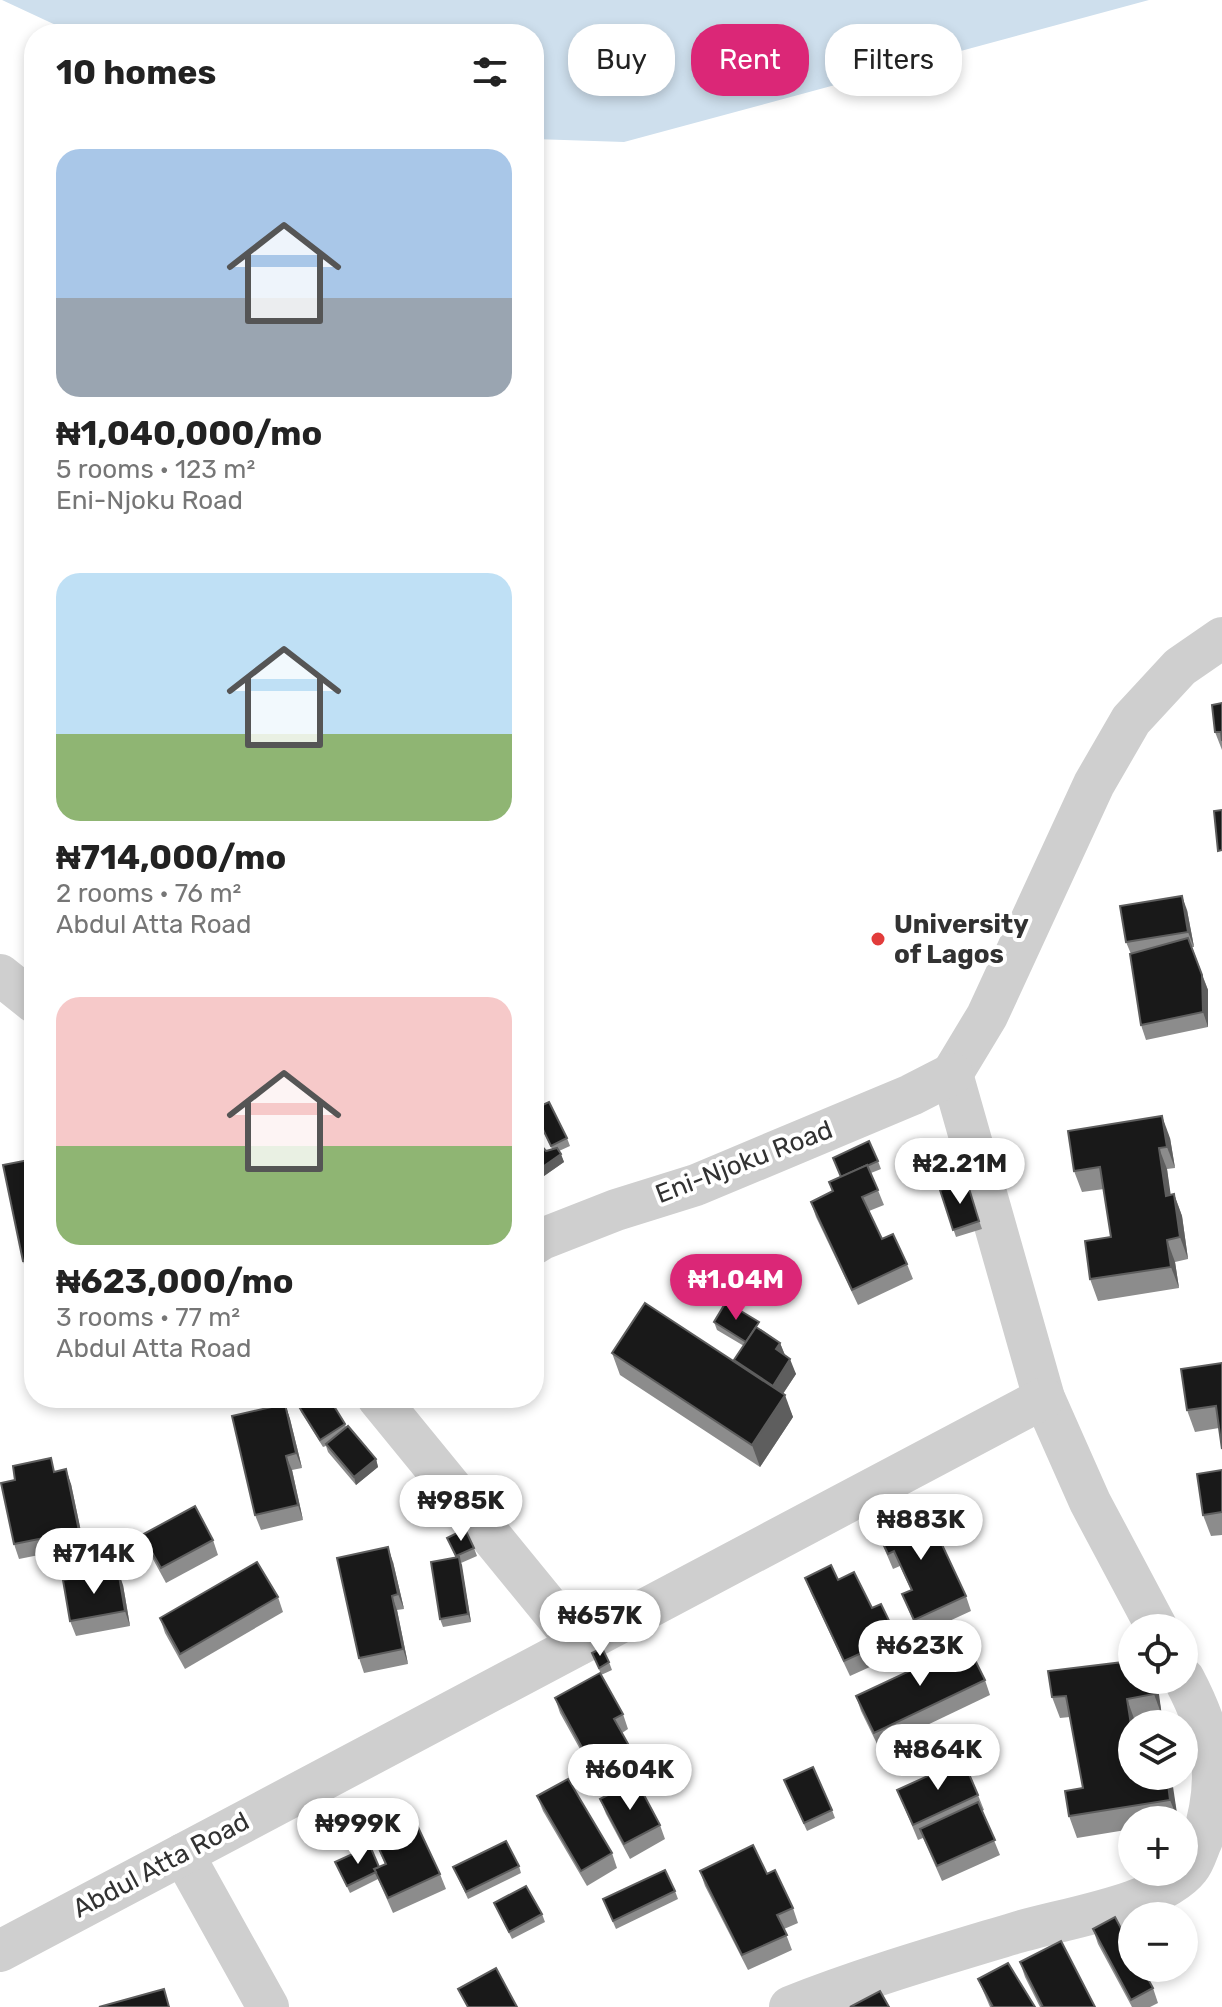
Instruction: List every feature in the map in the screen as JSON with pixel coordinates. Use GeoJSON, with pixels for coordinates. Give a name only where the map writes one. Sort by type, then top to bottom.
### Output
{"type":"FeatureCollection","features":[{"type":"Feature","properties":{"kind":"street"},"geometry":{"type":"LineString","coordinates":[[1150,1614],[1090,1502],[1044,1398],[952,1074],[987,1016],[1094,784],[1131,720],[1180,667],[1222,638]]}},
{"type":"Feature","properties":{"kind":"street"},"geometry":{"type":"LineString","coordinates":[[0,975],[24,994]]}},
{"type":"Feature","properties":{"kind":"street","name":"Eni-Njoku Road"},"geometry":{"type":"LineString","coordinates":[[544,1238],[616,1210],[696,1185],[911,1095],[952,1074]]}},
{"type":"Feature","properties":{"kind":"street","name":"Abdul Atta Road"},"geometry":{"type":"LineString","coordinates":[[0,1951],[1044,1398]]}},
{"type":"Feature","properties":{"kind":"street"},"geometry":{"type":"LineString","coordinates":[[386,1408],[579,1644]]}},
{"type":"Feature","properties":{"kind":"street"},"geometry":{"type":"LineString","coordinates":[[790,2007],[854,1982],[1020,1931],[1123,1904],[1165,1888],[1189,1868],[1206,1830],[1218,1785],[1213,1742],[1191,1694]]}},
{"type":"Feature","properties":{"kind":"street"},"geometry":{"type":"LineString","coordinates":[[183,1854],[268,2007]]}},
{"type":"Feature","properties":{"kind":"water"},"geometry":{"type":"Polygon","coordinates":[[[2,0],[1149,0],[962,51],[962,24],[825,24],[825,88],[809,92],[809,24],[691,24],[691,96],[794,96],[624,142],[544,139],[544,24],[54,24],[2,0]]]}},
{"type":"Feature","properties":{"kind":"building"},"geometry":{"type":"Polygon","coordinates":[[[1222,703],[1222,741],[1221,732],[1215,732],[1212,705],[1222,703]]]}},
{"type":"Feature","properties":{"kind":"building"},"geometry":{"type":"Polygon","coordinates":[[[1222,810],[1222,850],[1218,851],[1214,811],[1222,810]]]}},
{"type":"Feature","properties":{"kind":"building"},"geometry":{"type":"Polygon","coordinates":[[[1182,896],[1188,932],[1126,942],[1120,906],[1182,896]]]}},
{"type":"Feature","properties":{"kind":"building"},"geometry":{"type":"Polygon","coordinates":[[[1188,938],[1202,975],[1203,1012],[1141,1025],[1130,954],[1188,938]]]}},
{"type":"Feature","properties":{"kind":"building"},"geometry":{"type":"Polygon","coordinates":[[[549,1102],[567,1138],[551,1146],[544,1132],[544,1104],[549,1102]]]}},
{"type":"Feature","properties":{"kind":"building"},"geometry":{"type":"Polygon","coordinates":[[[1162,1116],[1167,1147],[1159,1148],[1166,1196],[1174,1194],[1180,1237],[1167,1240],[1171,1267],[1090,1279],[1085,1241],[1111,1237],[1100,1167],[1074,1171],[1068,1131],[1162,1116]]]}},
{"type":"Feature","properties":{"kind":"building"},"geometry":{"type":"Polygon","coordinates":[[[869,1141],[878,1161],[841,1177],[833,1158],[869,1141]]]}},
{"type":"Feature","properties":{"kind":"building"},"geometry":{"type":"Polygon","coordinates":[[[956,1146],[965,1181],[940,1188],[931,1153],[956,1146]]]}},
{"type":"Feature","properties":{"kind":"building"},"geometry":{"type":"Polygon","coordinates":[[[557,1148],[561,1154],[544,1166],[544,1149],[557,1148]]]}},
{"type":"Feature","properties":{"kind":"building"},"geometry":{"type":"Polygon","coordinates":[[[24,1161],[24,1261],[23,1261],[3,1165],[24,1161]]]}},
{"type":"Feature","properties":{"kind":"building"},"geometry":{"type":"Polygon","coordinates":[[[867,1165],[878,1190],[862,1197],[882,1239],[893,1234],[907,1264],[852,1290],[811,1202],[833,1191],[829,1182],[867,1165]]]}},
{"type":"Feature","properties":{"kind":"building"},"geometry":{"type":"Polygon","coordinates":[[[967,1182],[979,1221],[953,1230],[940,1190],[967,1182]]]}},
{"type":"Feature","properties":{"kind":"building"},"geometry":{"type":"Polygon","coordinates":[[[726,1302],[759,1322],[746,1342],[714,1322],[726,1302]]]}},
{"type":"Feature","properties":{"kind":"building"},"geometry":{"type":"Polygon","coordinates":[[[645,1303],[785,1395],[752,1445],[612,1353],[645,1303]]]}},
{"type":"Feature","properties":{"kind":"building"},"geometry":{"type":"Polygon","coordinates":[[[756,1327],[780,1343],[776,1349],[790,1359],[773,1386],[734,1360],[756,1327]]]}},
{"type":"Feature","properties":{"kind":"building"},"geometry":{"type":"Polygon","coordinates":[[[1222,1363],[1222,1449],[1216,1406],[1187,1410],[1181,1369],[1222,1363]]]}},
{"type":"Feature","properties":{"kind":"building"},"geometry":{"type":"Polygon","coordinates":[[[267,1408],[286,1408],[296,1453],[286,1456],[298,1505],[255,1515],[232,1416],[267,1408]]]}},
{"type":"Feature","properties":{"kind":"building"},"geometry":{"type":"Polygon","coordinates":[[[300,1408],[335,1408],[345,1424],[320,1440],[300,1408]]]}},
{"type":"Feature","properties":{"kind":"building"},"geometry":{"type":"Polygon","coordinates":[[[348,1426],[376,1459],[354,1477],[326,1444],[348,1426]]]}},
{"type":"Feature","properties":{"kind":"building"},"geometry":{"type":"Polygon","coordinates":[[[51,1458],[54,1472],[66,1469],[79,1531],[14,1544],[1,1483],[15,1480],[13,1466],[51,1458]]]}},
{"type":"Feature","properties":{"kind":"building"},"geometry":{"type":"Polygon","coordinates":[[[1222,1470],[1222,1512],[1203,1515],[1197,1474],[1222,1470]]]}},
{"type":"Feature","properties":{"kind":"building"},"geometry":{"type":"Polygon","coordinates":[[[923,1504],[966,1596],[914,1620],[902,1594],[912,1590],[894,1551],[888,1554],[875,1527],[923,1504]]]}},
{"type":"Feature","properties":{"kind":"building"},"geometry":{"type":"Polygon","coordinates":[[[195,1506],[213,1540],[161,1568],[142,1535],[195,1506]]]}},
{"type":"Feature","properties":{"kind":"building"},"geometry":{"type":"Polygon","coordinates":[[[465,1529],[474,1548],[456,1556],[447,1538],[465,1529]]]}},
{"type":"Feature","properties":{"kind":"building"},"geometry":{"type":"Polygon","coordinates":[[[388,1547],[398,1594],[392,1596],[403,1649],[359,1658],[337,1558],[388,1547]]]}},
{"type":"Feature","properties":{"kind":"building"},"geometry":{"type":"Polygon","coordinates":[[[459,1557],[468,1614],[440,1619],[431,1562],[459,1557]]]}},
{"type":"Feature","properties":{"kind":"building"},"geometry":{"type":"Polygon","coordinates":[[[257,1562],[278,1597],[180,1654],[160,1618],[257,1562]]]}},
{"type":"Feature","properties":{"kind":"building"},"geometry":{"type":"Polygon","coordinates":[[[831,1565],[838,1580],[854,1572],[872,1608],[881,1604],[897,1637],[844,1661],[805,1578],[831,1565]]]}},
{"type":"Feature","properties":{"kind":"building"},"geometry":{"type":"Polygon","coordinates":[[[118,1570],[125,1611],[70,1621],[63,1580],[118,1570]]]}},
{"type":"Feature","properties":{"kind":"building"},"geometry":{"type":"Polygon","coordinates":[[[967,1644],[985,1680],[874,1733],[856,1696],[967,1644]]]}},
{"type":"Feature","properties":{"kind":"building"},"geometry":{"type":"Polygon","coordinates":[[[602,1648],[609,1662],[599,1668],[592,1653],[602,1648]]]}},
{"type":"Feature","properties":{"kind":"building"},"geometry":{"type":"Polygon","coordinates":[[[1118,1663],[1118,1694],[1154,1694],[1127,1699],[1129,1710],[1118,1710],[1118,1790],[1169,1790],[1170,1800],[1069,1816],[1065,1791],[1083,1788],[1066,1696],[1052,1697],[1048,1671],[1118,1663]]]}},
{"type":"Feature","properties":{"kind":"building"},"geometry":{"type":"Polygon","coordinates":[[[600,1673],[623,1714],[614,1719],[640,1765],[603,1786],[555,1698],[600,1673]]]}},
{"type":"Feature","properties":{"kind":"building"},"geometry":{"type":"Polygon","coordinates":[[[963,1760],[978,1795],[913,1825],[897,1790],[963,1760]]]}},
{"type":"Feature","properties":{"kind":"building"},"geometry":{"type":"Polygon","coordinates":[[[813,1767],[832,1810],[804,1823],[784,1780],[813,1767]]]}},
{"type":"Feature","properties":{"kind":"building"},"geometry":{"type":"Polygon","coordinates":[[[568,1779],[612,1853],[581,1871],[537,1796],[568,1779]]]}},
{"type":"Feature","properties":{"kind":"building"},"geometry":{"type":"Polygon","coordinates":[[[636,1780],[660,1825],[624,1844],[600,1799],[636,1780]]]}},
{"type":"Feature","properties":{"kind":"building"},"geometry":{"type":"Polygon","coordinates":[[[978,1802],[995,1840],[937,1866],[920,1829],[978,1802]]]}},
{"type":"Feature","properties":{"kind":"building"},"geometry":{"type":"Polygon","coordinates":[[[410,1810],[440,1874],[388,1898],[374,1869],[386,1864],[370,1829],[410,1810]]]}},
{"type":"Feature","properties":{"kind":"building"},"geometry":{"type":"Polygon","coordinates":[[[506,1841],[519,1866],[466,1892],[453,1867],[506,1841]]]}},
{"type":"Feature","properties":{"kind":"building"},"geometry":{"type":"Polygon","coordinates":[[[753,1845],[767,1874],[775,1870],[793,1908],[777,1915],[787,1935],[742,1955],[700,1871],[753,1845]]]}},
{"type":"Feature","properties":{"kind":"building"},"geometry":{"type":"Polygon","coordinates":[[[370,1846],[379,1867],[374,1869],[376,1872],[347,1886],[335,1862],[370,1846]]]}},
{"type":"Feature","properties":{"kind":"building"},"geometry":{"type":"Polygon","coordinates":[[[665,1870],[675,1891],[613,1921],[603,1899],[665,1870]]]}},
{"type":"Feature","properties":{"kind":"building"},"geometry":{"type":"Polygon","coordinates":[[[526,1886],[542,1914],[509,1932],[494,1903],[526,1886]]]}},
{"type":"Feature","properties":{"kind":"building"},"geometry":{"type":"Polygon","coordinates":[[[1115,1917],[1118,1923],[1118,1976],[1093,1929],[1115,1917]]]}},
{"type":"Feature","properties":{"kind":"building"},"geometry":{"type":"Polygon","coordinates":[[[1061,1941],[1095,2007],[1043,2007],[1020,1962],[1061,1941]]]}},
{"type":"Feature","properties":{"kind":"building"},"geometry":{"type":"Polygon","coordinates":[[[1008,1963],[1035,2007],[993,2007],[978,1979],[1008,1963]]]}},
{"type":"Feature","properties":{"kind":"building"},"geometry":{"type":"Polygon","coordinates":[[[496,1968],[517,2007],[468,2007],[458,1989],[496,1968]]]}},
{"type":"Feature","properties":{"kind":"building"},"geometry":{"type":"Polygon","coordinates":[[[1121,1982],[1150,1982],[1153,1988],[1131,2000],[1121,1982]]]}},
{"type":"Feature","properties":{"kind":"building"},"geometry":{"type":"Polygon","coordinates":[[[164,1989],[169,2007],[99,2007],[164,1989]]]}},
{"type":"Feature","properties":{"kind":"building"},"geometry":{"type":"Polygon","coordinates":[[[880,1991],[889,2007],[850,2007],[880,1991]]]}},
{"type":"Feature","properties":{"kind":"place","name":"University of Lagos"},"geometry":{"type":"Point","coordinates":[878,939]}}]}
